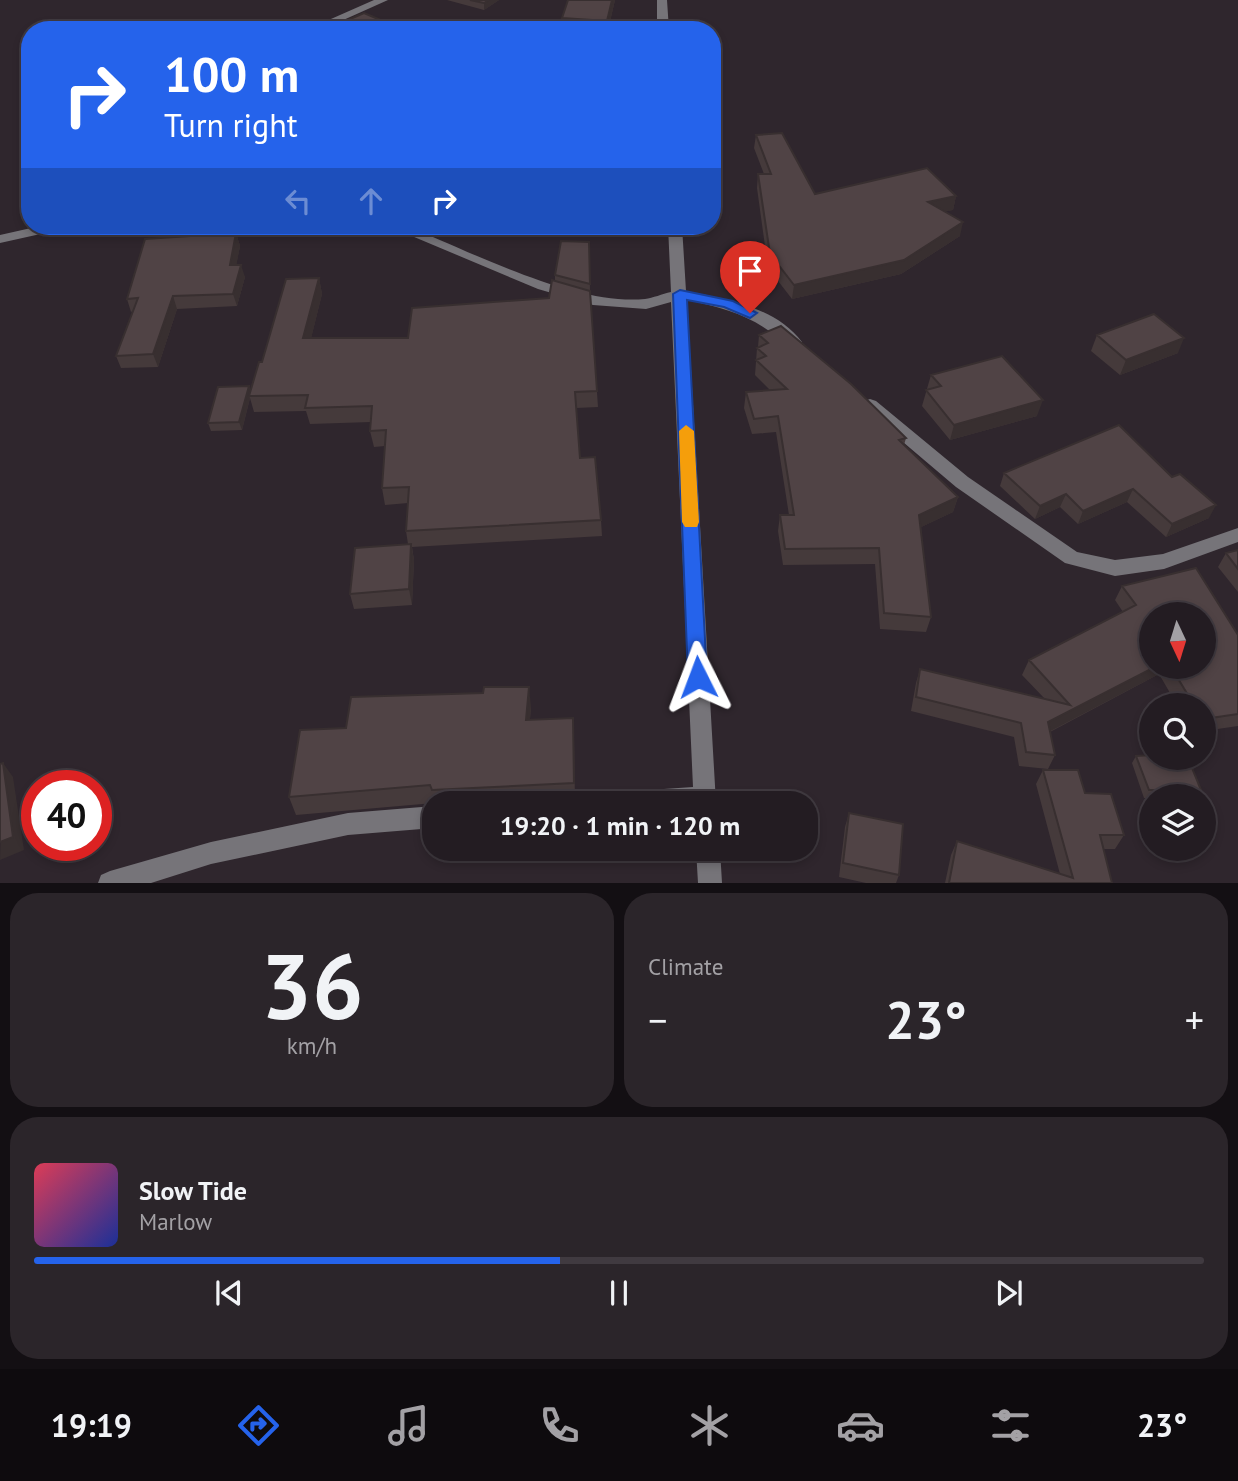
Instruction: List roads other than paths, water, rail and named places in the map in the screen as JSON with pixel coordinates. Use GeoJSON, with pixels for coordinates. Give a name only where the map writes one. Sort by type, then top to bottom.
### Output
{"type":"FeatureCollection","features":[{"type":"Feature","properties":{"kind":"street"},"geometry":{"type":"LineString","coordinates":[[333,21],[383,0]]}},
{"type":"Feature","properties":{"kind":"street"},"geometry":{"type":"LineString","coordinates":[[662,0],[663,21]]}},
{"type":"Feature","properties":{"kind":"street"},"geometry":{"type":"LineString","coordinates":[[0,239],[21,234]]}},
{"type":"Feature","properties":{"kind":"street"},"geometry":{"type":"LineString","coordinates":[[417,235],[543,286],[598,302],[646,304],[680,294],[728,304],[772,323],[811,356]]}},
{"type":"Feature","properties":{"kind":"street"},"geometry":{"type":"LineString","coordinates":[[677,235],[704,791]]}},
{"type":"Feature","properties":{"kind":"street"},"geometry":{"type":"LineString","coordinates":[[860,397],[962,482],[1072,558],[1115,568],[1164,561],[1238,535]]}},
{"type":"Feature","properties":{"kind":"street"},"geometry":{"type":"LineString","coordinates":[[110,883],[211,853],[348,824],[422,818]]}},
{"type":"Feature","properties":{"kind":"street"},"geometry":{"type":"LineString","coordinates":[[709,861],[710,883]]}}]}
